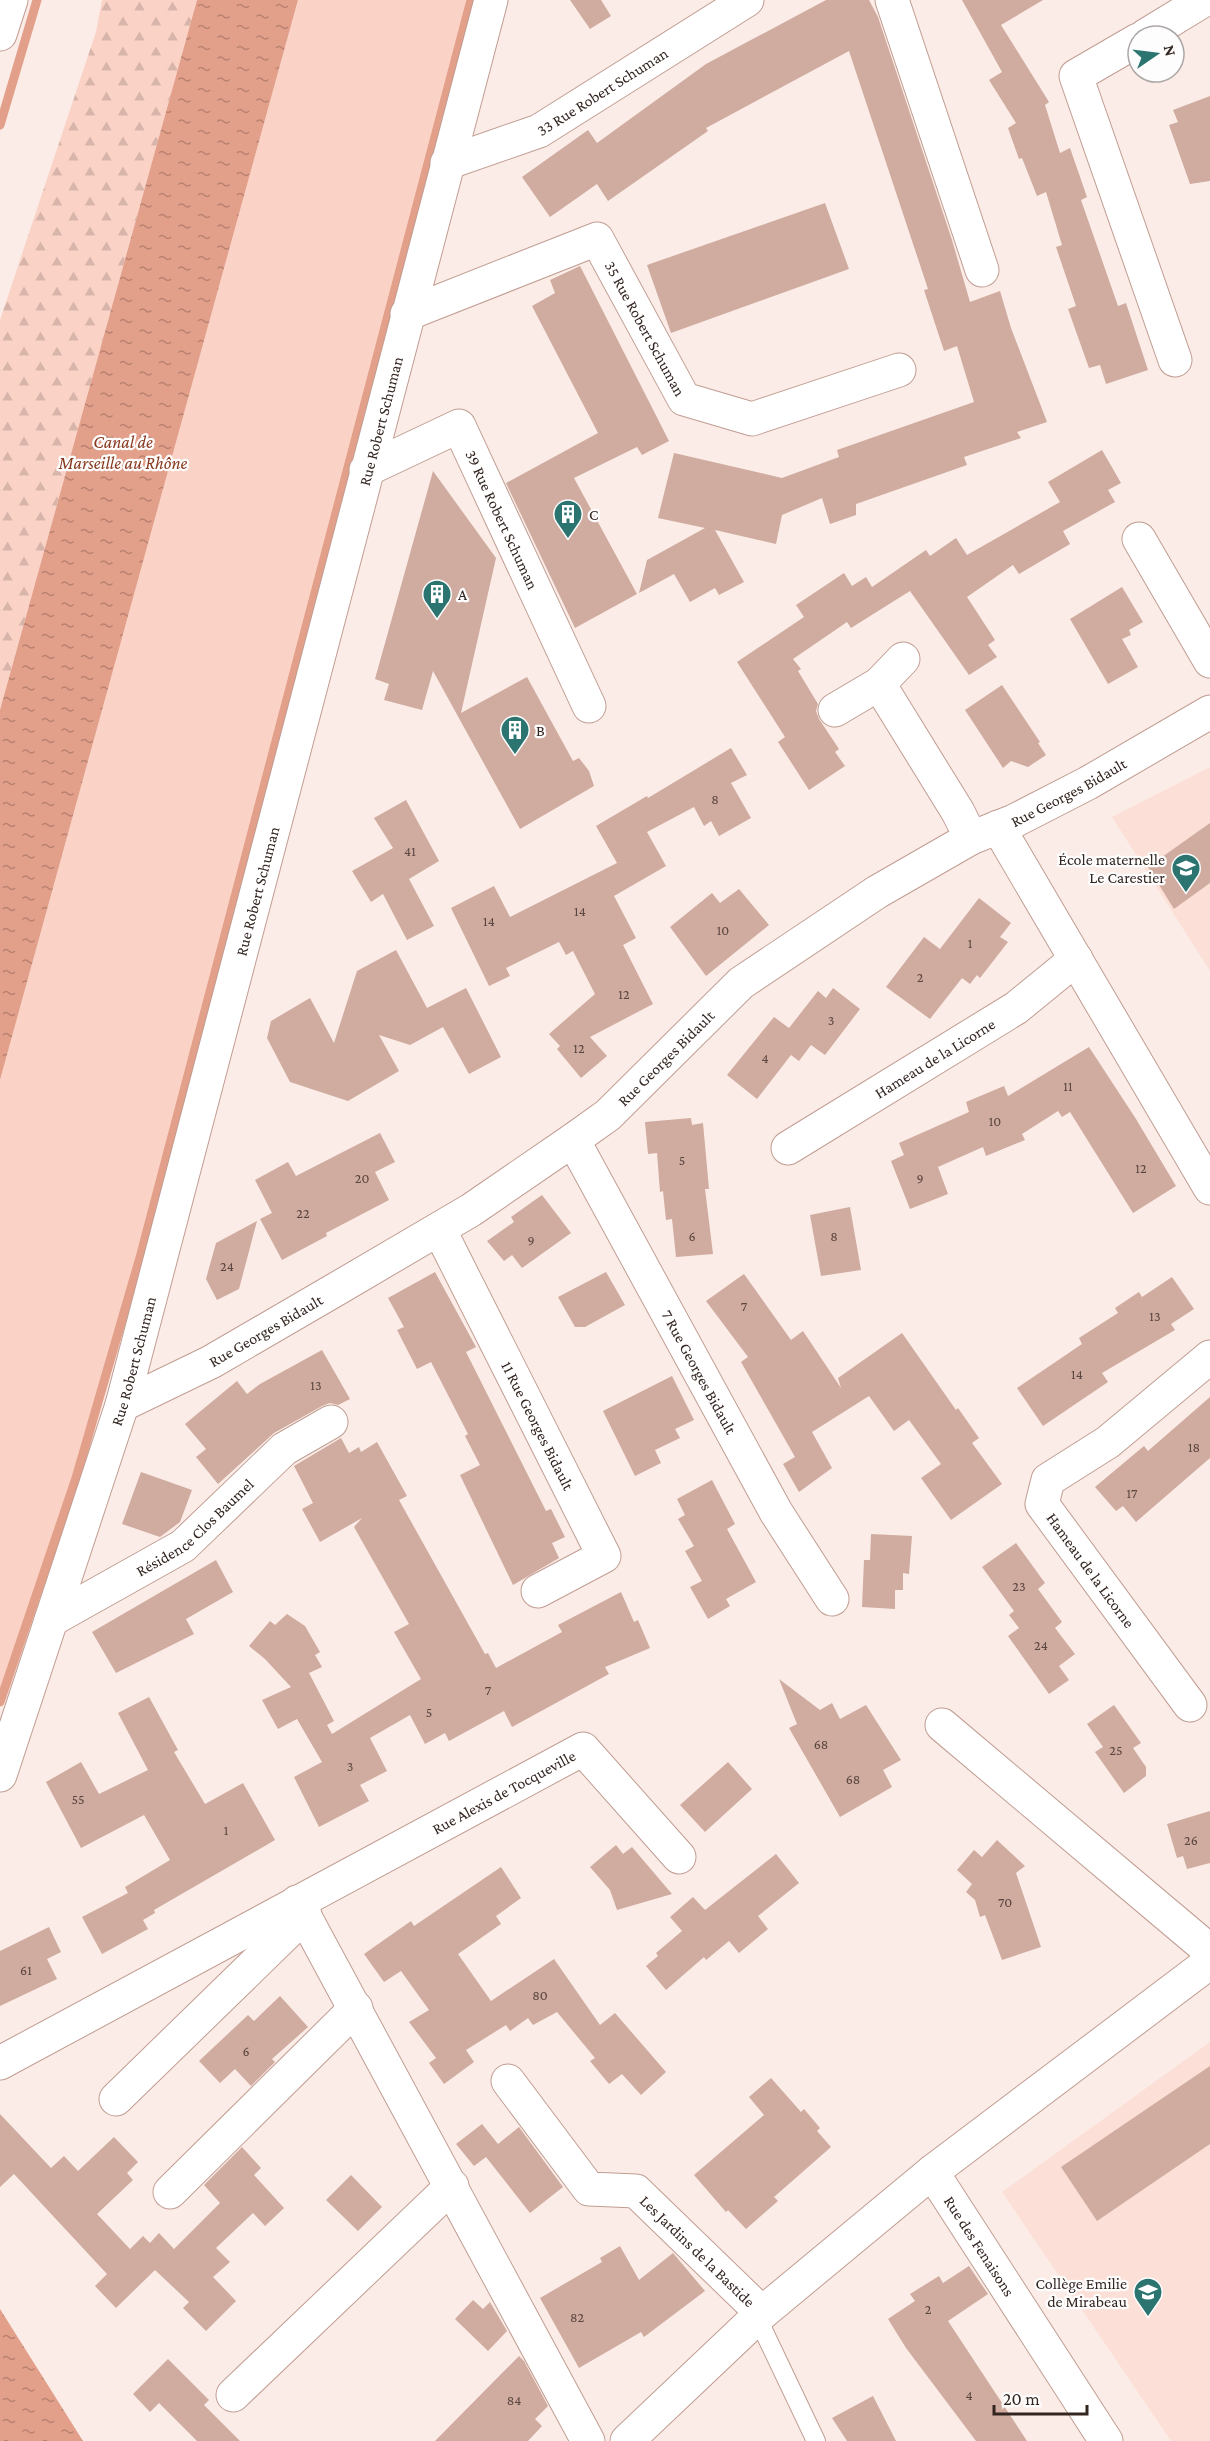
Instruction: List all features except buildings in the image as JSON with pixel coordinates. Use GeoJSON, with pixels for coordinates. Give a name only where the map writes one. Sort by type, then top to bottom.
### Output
{"type":"FeatureCollection","features":[{"type":"Feature","properties":{"kind":"street"},"geometry":{"type":"LineString","coordinates":[[0,34],[11,0]]}},
{"type":"Feature","properties":{"kind":"street","name":"Rue Robert Schuman"},"geometry":{"type":"LineString","coordinates":[[0,1775],[122,1405],[491,0]]}},
{"type":"Feature","properties":{"kind":"street","name":"33 Rue Robert Schuman"},"geometry":{"type":"LineString","coordinates":[[447,163],[539,131],[747,0]]}},
{"type":"Feature","properties":{"kind":"street"},"geometry":{"type":"LineString","coordinates":[[892,0],[982,270]]}},
{"type":"Feature","properties":{"kind":"street"},"geometry":{"type":"LineString","coordinates":[[1165,24],[1204,0]]}},
{"type":"Feature","properties":{"kind":"street"},"geometry":{"type":"LineString","coordinates":[[1126,47],[1076,76],[1175,360]]}},
{"type":"Feature","properties":{"kind":"street","name":"35 Rue Robert Schuman"},"geometry":{"type":"LineString","coordinates":[[407,314],[597,239],[684,399],[752,419],[899,370]]}},
{"type":"Feature","properties":{"kind":"street","name":"39 Rue Robert Schuman"},"geometry":{"type":"LineString","coordinates":[[366,470],[459,426],[589,705]]}},
{"type":"Feature","properties":{"kind":"street"},"geometry":{"type":"LineString","coordinates":[[1139,539],[1210,662]]}},
{"type":"Feature","properties":{"kind":"street"},"geometry":{"type":"LineString","coordinates":[[835,710],[879,684],[903,659]]}},
{"type":"Feature","properties":{"kind":"street"},"geometry":{"type":"LineString","coordinates":[[879,684],[958,812],[984,833],[1076,959],[1210,1188]]}},
{"type":"Feature","properties":{"kind":"street","name":"Rue Georges Bidault"},"geometry":{"type":"LineString","coordinates":[[122,1405],[211,1362],[439,1229],[573,1140],[608,1115],[741,983],[877,892],[984,833],[1088,783],[1210,712]]}},
{"type":"Feature","properties":{"kind":"street","name":"Hameau de la Licorne"},"geometry":{"type":"LineString","coordinates":[[788,1148],[1016,1008],[1076,959]]}},
{"type":"Feature","properties":{"kind":"street","name":"7 Rue Georges Bidault"},"geometry":{"type":"LineString","coordinates":[[573,1140],[776,1512],[832,1599]]}},
{"type":"Feature","properties":{"kind":"street","name":"11 Rue Georges Bidault"},"geometry":{"type":"LineString","coordinates":[[439,1229],[604,1556],[538,1591]]}},
{"type":"Feature","properties":{"kind":"street","name":"Hameau de la Licorne"},"geometry":{"type":"LineString","coordinates":[[1190,1705],[1042,1504],[1048,1480],[1108,1442],[1210,1357]]}},
{"type":"Feature","properties":{"kind":"street","name":"Résidence Clos Baumel"},"geometry":{"type":"LineString","coordinates":[[51,1620],[183,1546],[284,1449],[331,1422]]}},
{"type":"Feature","properties":{"kind":"street"},"geometry":{"type":"LineString","coordinates":[[942,1725],[1210,1951]]}},
{"type":"Feature","properties":{"kind":"street","name":"Rue Alexis de Tocqueville"},"geometry":{"type":"LineString","coordinates":[[0,2063],[301,1908],[583,1749],[678,1857]]}},
{"type":"Feature","properties":{"kind":"street"},"geometry":{"type":"LineString","coordinates":[[116,2099],[301,1908],[588,2441]]}},
{"type":"Feature","properties":{"kind":"street"},"geometry":{"type":"LineString","coordinates":[[627,2441],[759,2315],[932,2172],[1210,1962]]}},
{"type":"Feature","properties":{"kind":"street"},"geometry":{"type":"LineString","coordinates":[[170,2192],[356,2008]]}},
{"type":"Feature","properties":{"kind":"street","name":"Les Jardins de la Bastide"},"geometry":{"type":"LineString","coordinates":[[508,2082],[589,2189],[636,2191],[759,2315]]}},
{"type":"Feature","properties":{"kind":"street","name":"Rue des Fenaisons"},"geometry":{"type":"LineString","coordinates":[[932,2172],[1106,2441]]}},
{"type":"Feature","properties":{"kind":"street"},"geometry":{"type":"LineString","coordinates":[[233,2395],[452,2187]]}},
{"type":"Feature","properties":{"kind":"lane"},"geometry":{"type":"LineString","coordinates":[[759,2315],[816,2441]]}},
{"type":"Feature","properties":{"kind":"shaded area","name":"École maternelle Le Carestier"},"geometry":{"type":"Polygon","coordinates":[[[1210,767],[1210,971],[1112,817],[1210,767]]]}},
{"type":"Feature","properties":{"kind":"shaded area","name":"Collège Emilie de Mirabeau"},"geometry":{"type":"Polygon","coordinates":[[[1210,2042],[1210,2441],[1171,2441],[1002,2192],[1210,2042]]]}},
{"type":"Feature","properties":{"kind":"green space"},"geometry":{"type":"Polygon","coordinates":[[[102,0],[197,0],[0,710],[0,320],[96,32],[102,0]]]}},
{"type":"Feature","properties":{"kind":"green space"},"geometry":{"type":"Polygon","coordinates":[[[298,0],[471,0],[103,1392],[0,1696],[0,1080],[298,0]]]}},
{"type":"Feature","properties":{"kind":"water","name":"Canal de Marseille au Rhône"},"geometry":{"type":"Polygon","coordinates":[[[197,0],[298,0],[0,1080],[0,710],[197,0]]]}},
{"type":"Feature","properties":{"kind":"water"},"geometry":{"type":"Polygon","coordinates":[[[0,2309],[83,2441],[0,2441],[0,2309]]]}},
{"type":"Feature","properties":{"kind":"waterway"},"geometry":{"type":"LineString","coordinates":[[0,125],[37,0]]}},
{"type":"Feature","properties":{"kind":"waterway"},"geometry":{"type":"LineString","coordinates":[[0,1702],[76,1478],[141,1254],[471,0]]}},
{"type":"Feature","properties":{"kind":"place","name":"C"},"geometry":{"type":"Point","coordinates":[568,540]}},
{"type":"Feature","properties":{"kind":"place","name":"A"},"geometry":{"type":"Point","coordinates":[437,620]}},
{"type":"Feature","properties":{"kind":"place","name":"B"},"geometry":{"type":"Point","coordinates":[515,756]}},
{"type":"Feature","properties":{"kind":"place","name":"École maternelle Le Carestier"},"geometry":{"type":"Point","coordinates":[1186,894]}},
{"type":"Feature","properties":{"kind":"place","name":"Collège Emilie de Mirabeau"},"geometry":{"type":"Point","coordinates":[1148,2318]}}]}
